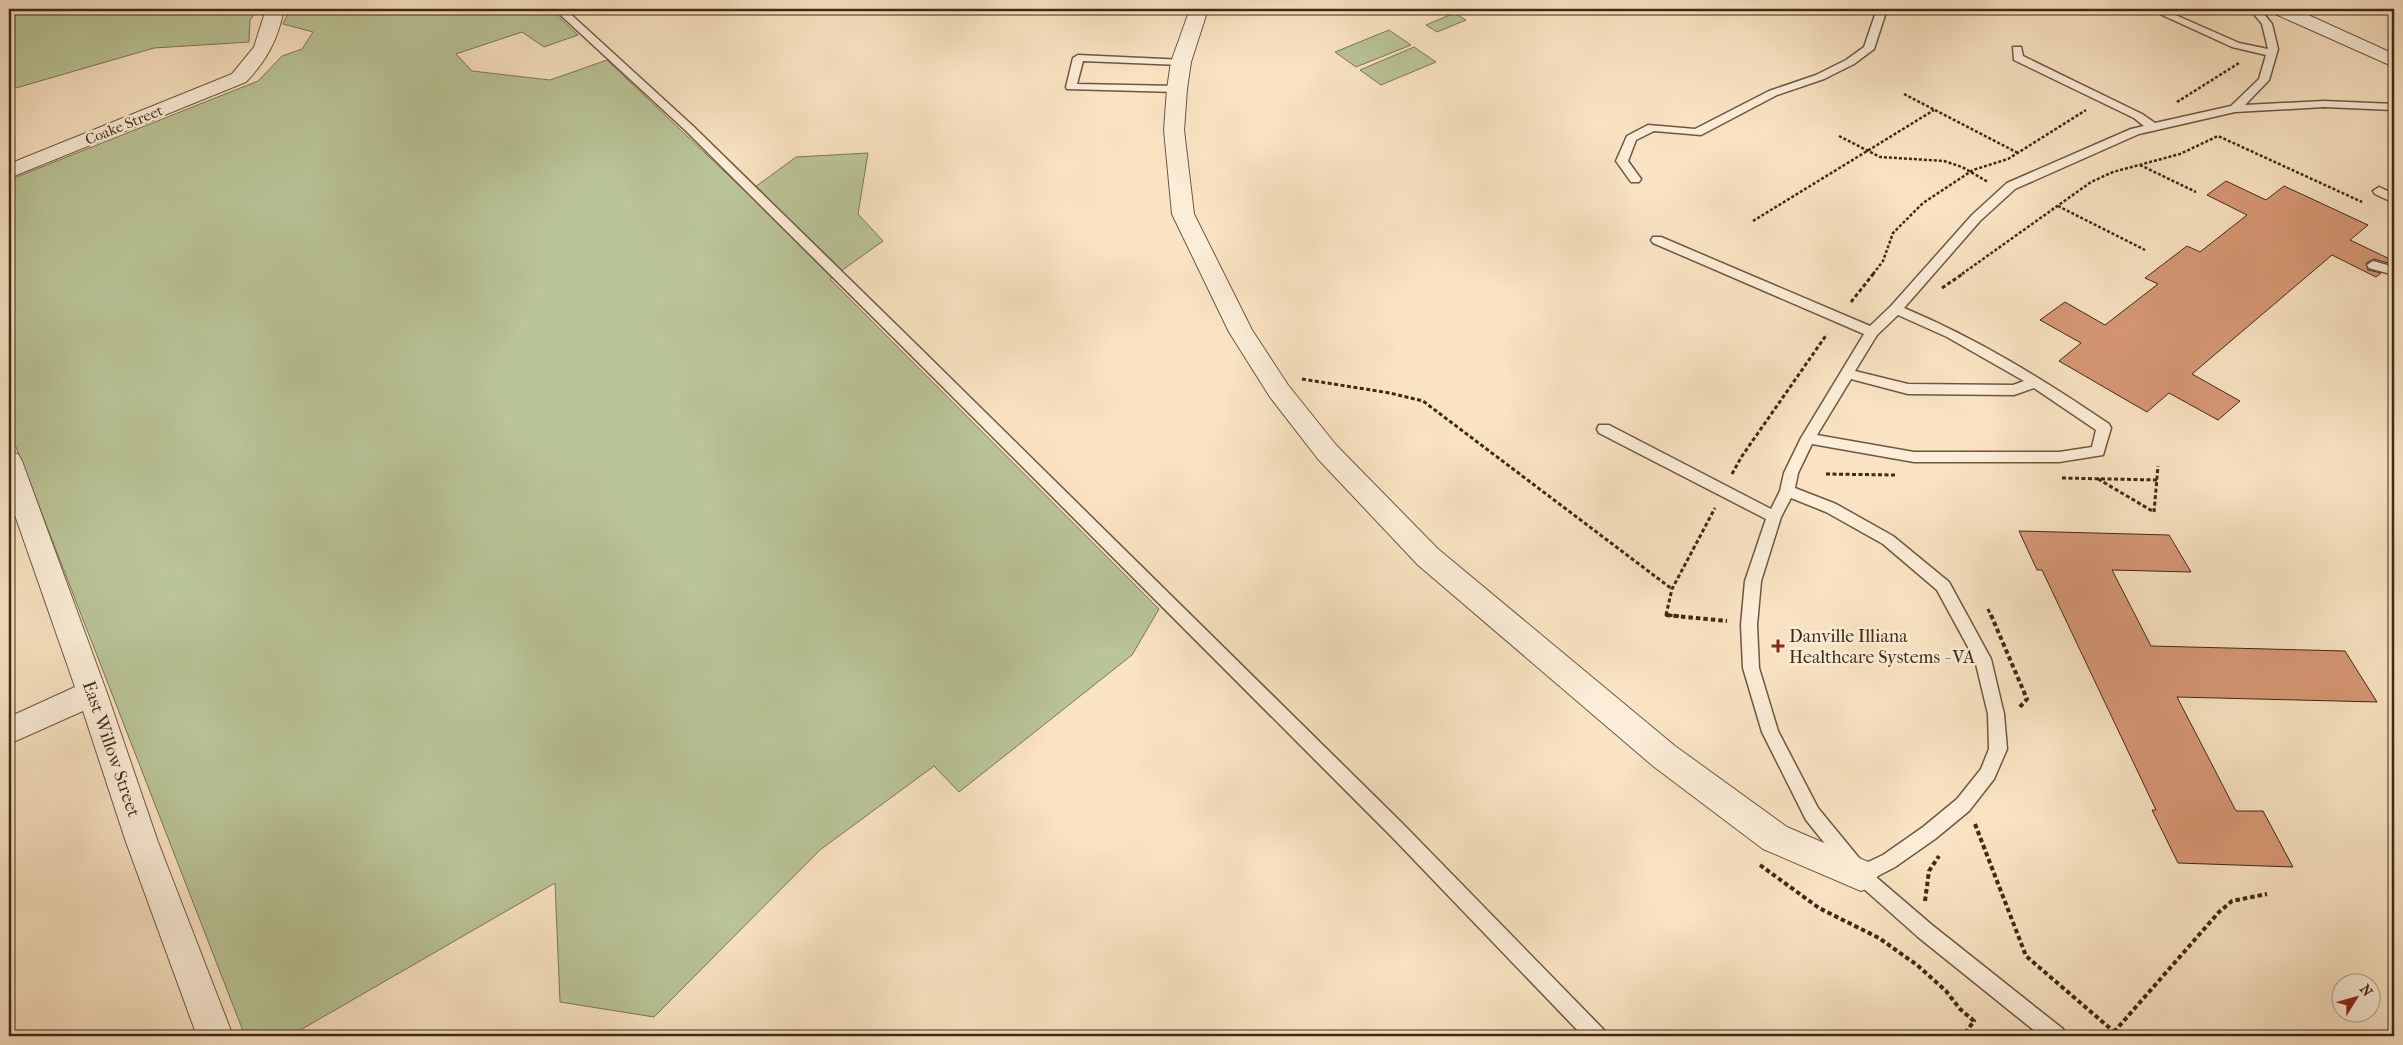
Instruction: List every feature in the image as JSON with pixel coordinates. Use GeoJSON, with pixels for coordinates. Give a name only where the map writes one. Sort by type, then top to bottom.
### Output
{"type":"FeatureCollection","features":[{"type":"Feature","properties":{"kind":"street","name":"Coake Street"},"geometry":{"type":"LineString","coordinates":[[9,172],[239,78],[259,57],[270,33],[275,9]]}},
{"type":"Feature","properties":{"kind":"street"},"geometry":{"type":"LineString","coordinates":[[1200,9],[1181,62],[1177,89],[1174,130],[1183,214],[1241,332],[1279,391],[1326,452],[1428,557],[1664,756],[1775,838],[1861,875]]}},
{"type":"Feature","properties":{"kind":"street"},"geometry":{"type":"LineString","coordinates":[[2280,9],[2394,60]]}},
{"type":"Feature","properties":{"kind":"street","name":"East Willow Street"},"geometry":{"type":"LineString","coordinates":[[9,461],[92,693],[142,842],[215,1036]]}},
{"type":"Feature","properties":{"kind":"street"},"geometry":{"type":"LineString","coordinates":[[9,731],[92,693]]}},
{"type":"Feature","properties":{"kind":"lane"},"geometry":{"type":"LineString","coordinates":[[559,9],[689,128],[921,356],[1408,841],[1596,1036]]}},
{"type":"Feature","properties":{"kind":"lane"},"geometry":{"type":"LineString","coordinates":[[1635,179],[1622,161],[1631,138],[1652,127],[1697,133],[1773,93],[1820,77],[1850,62],[1869,49],[1882,9]]}},
{"type":"Feature","properties":{"kind":"lane"},"geometry":{"type":"LineString","coordinates":[[2154,9],[2236,45],[2272,53]]}},
{"type":"Feature","properties":{"kind":"lane"},"geometry":{"type":"LineString","coordinates":[[2235,108],[2264,80],[2272,53],[2266,24],[2255,9]]}},
{"type":"Feature","properties":{"kind":"lane"},"geometry":{"type":"LineString","coordinates":[[2017,49],[2018,58],[2138,116],[2153,127]]}},
{"type":"Feature","properties":{"kind":"lane"},"geometry":{"type":"LineString","coordinates":[[1177,89],[1071,87],[1078,58],[1181,62]]}},
{"type":"Feature","properties":{"kind":"lane"},"geometry":{"type":"LineString","coordinates":[[2056,1036],[1925,931],[1861,875],[1812,814],[1770,732],[1751,668],[1749,625],[1753,581],[1774,517],[1787,491],[1791,473],[1808,438],[1872,332],[1896,309],[1976,218],[2011,186],[2136,130],[2235,108],[2324,104],[2394,108]]}},
{"type":"Feature","properties":{"kind":"lane"},"geometry":{"type":"LineString","coordinates":[[2379,191],[2394,198]]}},
{"type":"Feature","properties":{"kind":"lane"},"geometry":{"type":"LineString","coordinates":[[1657,240],[1872,332]]}},
{"type":"Feature","properties":{"kind":"lane"},"geometry":{"type":"LineString","coordinates":[[2372,265],[2394,271]]}},
{"type":"Feature","properties":{"kind":"lane"},"geometry":{"type":"LineString","coordinates":[[1808,438],[1914,457],[2059,457],[2098,451],[2104,428],[2037,382],[1949,332],[1896,309]]}},
{"type":"Feature","properties":{"kind":"lane"},"geometry":{"type":"LineString","coordinates":[[1846,373],[1908,390],[2014,390],[2037,382]]}},
{"type":"Feature","properties":{"kind":"lane"},"geometry":{"type":"LineString","coordinates":[[1604,430],[1774,517]]}},
{"type":"Feature","properties":{"kind":"lane"},"geometry":{"type":"LineString","coordinates":[[1787,491],[1831,508],[1888,540],[1943,586],[1983,659],[1996,714],[1998,750],[1988,774],[1963,805],[1929,833],[1889,861],[1861,875]]}},
{"type":"Feature","properties":{"kind":"path"},"geometry":{"type":"LineString","coordinates":[[2175,103],[2240,62]]}},
{"type":"Feature","properties":{"kind":"path"},"geometry":{"type":"LineString","coordinates":[[1904,94],[2019,153]]}},
{"type":"Feature","properties":{"kind":"path"},"geometry":{"type":"LineString","coordinates":[[1850,304],[1883,261],[1893,233],[1923,203],[1970,172],[2008,160],[2087,109]]}},
{"type":"Feature","properties":{"kind":"path"},"geometry":{"type":"LineString","coordinates":[[1753,221],[1934,110]]}},
{"type":"Feature","properties":{"kind":"path"},"geometry":{"type":"LineString","coordinates":[[1839,136],[1866,151],[1891,159],[1944,161],[1990,183]]}},
{"type":"Feature","properties":{"kind":"path"},"geometry":{"type":"LineString","coordinates":[[1938,292],[2092,182],[2113,172],[2180,154],[2218,136],[2368,205]]}},
{"type":"Feature","properties":{"kind":"path"},"geometry":{"type":"LineString","coordinates":[[2140,165],[2196,192]]}},
{"type":"Feature","properties":{"kind":"path"},"geometry":{"type":"LineString","coordinates":[[2058,206],[2145,250]]}},
{"type":"Feature","properties":{"kind":"path"},"geometry":{"type":"LineString","coordinates":[[1297,378],[1390,393],[1423,401],[1672,588]]}},
{"type":"Feature","properties":{"kind":"path"},"geometry":{"type":"LineString","coordinates":[[2098,478],[2154,512],[2158,466]]}},
{"type":"Feature","properties":{"kind":"path"},"geometry":{"type":"LineString","coordinates":[[1969,829],[1976,824]]}},
{"type":"Feature","properties":{"kind":"path"},"geometry":{"type":"LineString","coordinates":[[1925,931],[1926,881],[1932,863],[1944,851]]}},
{"type":"Feature","properties":{"kind":"path"},"geometry":{"type":"LineString","coordinates":[[1758,863],[1819,908],[1879,938],[1917,965],[1946,991],[1960,1009],[1974,1021],[1963,1036]]}},
{"type":"Feature","properties":{"kind":"path"},"geometry":{"type":"LineString","coordinates":[[2114,1032],[2219,912],[2232,902],[2267,894]]}},
{"type":"Feature","properties":{"kind":"path"},"geometry":{"type":"LineString","coordinates":[[2026,956],[2119,1036]]}},
{"type":"Feature","properties":{"kind":"green space"},"geometry":{"type":"Polygon","coordinates":[[[9,9],[258,9],[250,20],[249,42],[154,48],[9,90],[9,9]]]}},
{"type":"Feature","properties":{"kind":"green space"},"geometry":{"type":"Polygon","coordinates":[[[290,9],[550,9],[578,35],[544,47],[522,32],[456,54],[472,71],[550,80],[607,60],[747,193],[796,157],[868,153],[858,214],[883,241],[830,279],[1159,609],[1132,655],[959,792],[934,766],[820,850],[654,1017],[560,1002],[555,883],[290,1036],[245,1036],[9,429],[9,180],[258,81],[282,56],[302,49],[313,32],[283,24],[290,9]]]}},
{"type":"Feature","properties":{"kind":"green space"},"geometry":{"type":"Polygon","coordinates":[[[1454,13],[1466,20],[1437,32],[1426,25],[1454,13]]]}},
{"type":"Feature","properties":{"kind":"green space"},"geometry":{"type":"Polygon","coordinates":[[[1389,30],[1411,45],[1356,67],[1335,52],[1389,30]]]}},
{"type":"Feature","properties":{"kind":"green space"},"geometry":{"type":"Polygon","coordinates":[[[1414,47],[1436,62],[1381,85],[1360,70],[1414,47]]]}},
{"type":"Feature","properties":{"kind":"building"},"geometry":{"type":"Polygon","coordinates":[[[2226,181],[2266,200],[2284,186],[2368,225],[2350,240],[2394,261],[2391,264],[2374,259],[2366,263],[2368,270],[2381,273],[2376,277],[2332,255],[2192,374],[2240,401],[2218,420],[2169,393],[2147,412],[2059,361],[2081,343],[2040,320],[2065,302],[2105,325],[2158,284],[2145,278],[2187,246],[2200,252],[2247,215],[2207,195],[2226,181]]]}},
{"type":"Feature","properties":{"kind":"building"},"geometry":{"type":"Polygon","coordinates":[[[2019,531],[2169,535],[2191,572],[2112,570],[2151,646],[2345,651],[2377,702],[2177,697],[2236,811],[2263,811],[2293,867],[2178,863],[2152,810],[2156,810],[2042,570],[2037,570],[2019,531]]]}},
{"type":"Feature","properties":{"kind":"place","name":"Danville Illiana Healthcare Systems - VA"},"geometry":{"type":"Point","coordinates":[1778,646]}}]}
